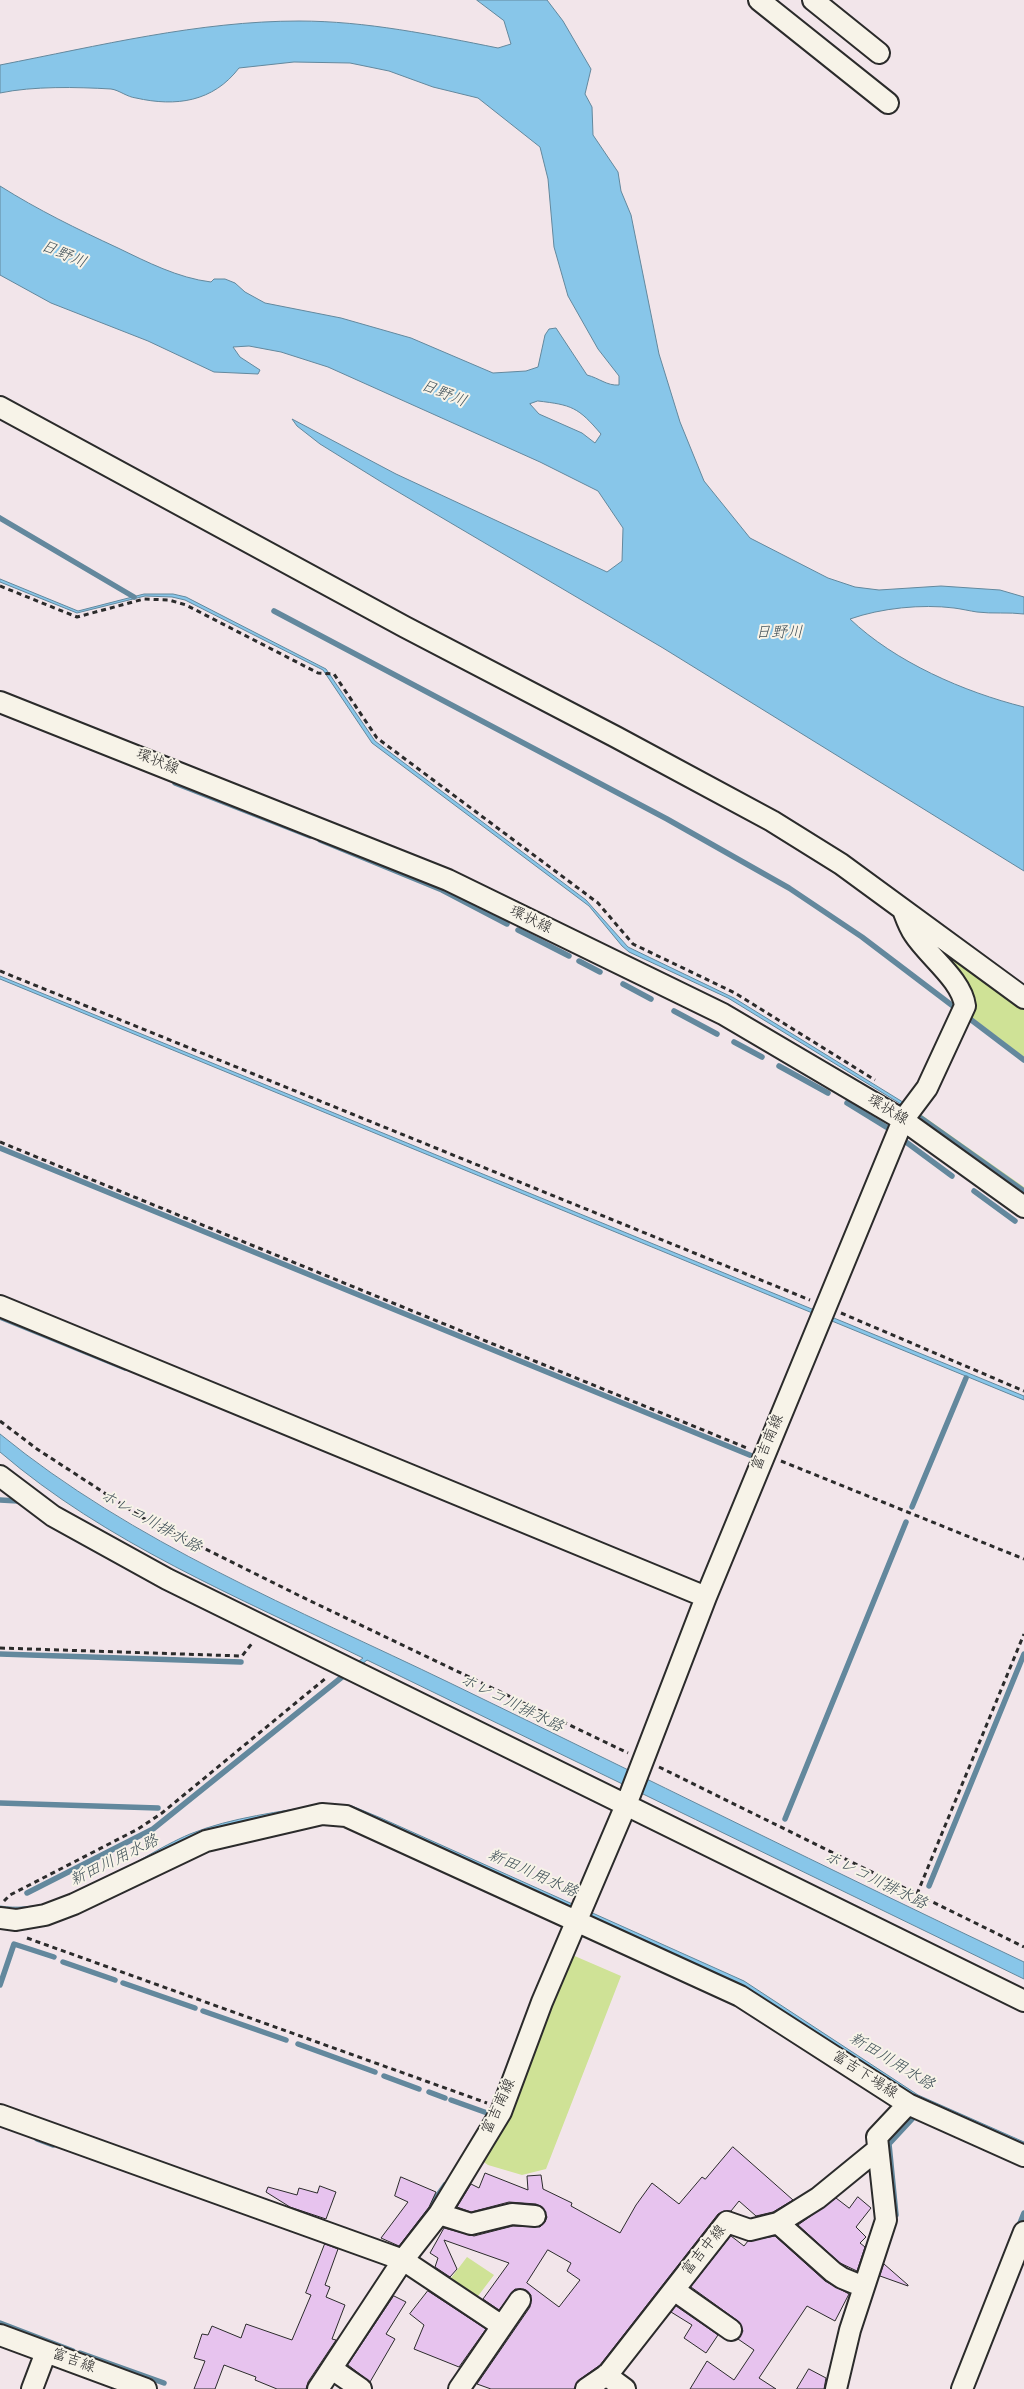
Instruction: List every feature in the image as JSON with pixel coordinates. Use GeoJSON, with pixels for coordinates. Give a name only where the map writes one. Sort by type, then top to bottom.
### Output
{"type":"FeatureCollection","features":[{"type":"Feature","properties":{"kind":"street"},"geometry":{"type":"LineString","coordinates":[[759,0],[888,103]]}},
{"type":"Feature","properties":{"kind":"street"},"geometry":{"type":"LineString","coordinates":[[813,0],[879,53]]}},
{"type":"Feature","properties":{"kind":"street"},"geometry":{"type":"LineString","coordinates":[[0,407],[405,627],[616,737],[772,822],[841,864],[1024,998]]}},
{"type":"Feature","properties":{"kind":"street","name":"環状線"},"geometry":{"type":"LineString","coordinates":[[0,702],[448,880],[723,1014],[903,1120],[1024,1208]]}},
{"type":"Feature","properties":{"kind":"street","name":"富吉南線"},"geometry":{"type":"LineString","coordinates":[[318,2389],[403,2260],[438,2214],[489,2134],[502,2108],[542,2002],[628,1801],[706,1597],[903,1120],[926,1088],[965,1006],[964,998],[957,987],[914,934],[903,910]]}},
{"type":"Feature","properties":{"kind":"street"},"geometry":{"type":"LineString","coordinates":[[0,1306],[706,1597]]}},
{"type":"Feature","properties":{"kind":"street"},"geometry":{"type":"LineString","coordinates":[[0,1476],[53,1516],[167,1579],[339,1665],[628,1801],[1024,2001]]}},
{"type":"Feature","properties":{"kind":"street","name":"富吉下場線"},"geometry":{"type":"LineString","coordinates":[[8,1919],[45,1915],[74,1904],[206,1841],[322,1814],[346,1816],[503,1886],[576,1922],[740,1996],[908,2104],[877,2137],[886,2220],[850,2330],[836,2389]]}},
{"type":"Feature","properties":{"kind":"street"},"geometry":{"type":"LineString","coordinates":[[908,2104],[1024,2156]]}},
{"type":"Feature","properties":{"kind":"street"},"geometry":{"type":"LineString","coordinates":[[0,2116],[403,2260],[502,2326]]}},
{"type":"Feature","properties":{"kind":"street","name":"富吉中線"},"geometry":{"type":"LineString","coordinates":[[586,2389],[606,2375],[727,2222],[750,2230],[778,2223],[818,2198],[878,2149]]}},
{"type":"Feature","properties":{"kind":"street"},"geometry":{"type":"LineString","coordinates":[[438,2214],[471,2224],[512,2214],[535,2216]]}},
{"type":"Feature","properties":{"kind":"street"},"geometry":{"type":"LineString","coordinates":[[778,2223],[833,2272],[864,2287]]}},
{"type":"Feature","properties":{"kind":"street"},"geometry":{"type":"LineString","coordinates":[[962,2389],[1024,2232]]}},
{"type":"Feature","properties":{"kind":"street"},"geometry":{"type":"LineString","coordinates":[[674,2290],[731,2330]]}},
{"type":"Feature","properties":{"kind":"street"},"geometry":{"type":"LineString","coordinates":[[459,2389],[520,2300]]}},
{"type":"Feature","properties":{"kind":"street","name":"富吉線"},"geometry":{"type":"LineString","coordinates":[[0,2335],[146,2389]]}},
{"type":"Feature","properties":{"kind":"street"},"geometry":{"type":"LineString","coordinates":[[32,2389],[46,2352]]}},
{"type":"Feature","properties":{"kind":"street"},"geometry":{"type":"LineString","coordinates":[[332,2368],[362,2389]]}},
{"type":"Feature","properties":{"kind":"street"},"geometry":{"type":"LineString","coordinates":[[606,2375],[625,2389]]}},
{"type":"Feature","properties":{"kind":"path"},"geometry":{"type":"LineString","coordinates":[[0,586],[77,617],[144,599],[178,602],[318,673],[334,674],[377,738],[598,903],[626,939],[735,993],[879,1082]]}},
{"type":"Feature","properties":{"kind":"path"},"geometry":{"type":"LineString","coordinates":[[0,971],[826,1306],[1024,1391]]}},
{"type":"Feature","properties":{"kind":"path"},"geometry":{"type":"LineString","coordinates":[[0,1142],[764,1455],[1024,1559]]}},
{"type":"Feature","properties":{"kind":"path"},"geometry":{"type":"LineString","coordinates":[[0,1421],[37,1449],[143,1518],[642,1764],[1024,1946]]}},
{"type":"Feature","properties":{"kind":"path"},"geometry":{"type":"LineString","coordinates":[[0,1648],[242,1656],[264,1628]]}},
{"type":"Feature","properties":{"kind":"path"},"geometry":{"type":"LineString","coordinates":[[917,1894],[1024,1634]]}},
{"type":"Feature","properties":{"kind":"path"},"geometry":{"type":"LineString","coordinates":[[0,1906],[10,1895],[138,1829],[162,1813],[307,1695],[339,1665]]}},
{"type":"Feature","properties":{"kind":"path"},"geometry":{"type":"LineString","coordinates":[[8,1919],[22,1936],[502,2108]]}},
{"type":"Feature","properties":{"kind":"green space"},"geometry":{"type":"Polygon","coordinates":[[[918,928],[1024,1009],[1024,1057],[966,1013],[918,928]]]}},
{"type":"Feature","properties":{"kind":"green space"},"geometry":{"type":"Polygon","coordinates":[[[916,1111],[1024,1187],[1024,1198],[918,1121],[916,1111]]]}},
{"type":"Feature","properties":{"kind":"green space"},"geometry":{"type":"Polygon","coordinates":[[[570,1954],[621,1976],[546,2169],[522,2175],[488,2165],[481,2160],[570,1954]]]}},
{"type":"Feature","properties":{"kind":"green space"},"geometry":{"type":"Polygon","coordinates":[[[467,2257],[494,2275],[475,2300],[448,2282],[467,2257]]]}},
{"type":"Feature","properties":{"kind":"water","name":"日野川"},"geometry":{"type":"Polygon","coordinates":[[[477,0],[547,0],[563,21],[591,69],[585,94],[592,107],[593,135],[618,172],[621,191],[631,215],[659,354],[680,422],[704,481],[750,538],[828,578],[855,587],[879,590],[941,586],[1000,590],[1024,597],[1024,614],[983,613],[942,607],[915,607],[875,612],[850,619],[888,649],[931,674],[978,693],[1024,707],[1024,871],[663,648],[383,483],[320,444],[297,426],[292,419],[396,474],[607,572],[622,561],[623,528],[598,491],[540,462],[328,367],[281,352],[249,346],[233,347],[240,357],[260,370],[258,374],[214,372],[148,341],[51,303],[0,275],[0,186],[58,219],[163,269],[211,282],[214,279],[225,279],[235,283],[245,292],[265,303],[341,318],[411,338],[493,373],[526,371],[538,367],[545,335],[549,329],[556,328],[587,375],[619,385],[619,376],[598,349],[568,296],[554,247],[548,179],[540,147],[478,98],[433,87],[389,71],[350,63],[294,62],[239,68],[218,88],[206,95],[179,101],[151,101],[111,89],[98,88],[41,88],[0,93],[0,65],[186,30],[261,22],[349,23],[449,38],[498,48],[511,44],[504,21],[477,0]],[[538,401],[530,404],[539,414],[582,433],[595,443],[601,434],[586,418],[574,409],[559,404],[538,401]]]}},
{"type":"Feature","properties":{"kind":"water"},"geometry":{"type":"Polygon","coordinates":[[[0,579],[78,611],[144,594],[173,594],[186,597],[326,669],[375,741],[586,900],[628,947],[734,998],[906,1104],[904,1106],[728,998],[629,952],[589,906],[372,743],[323,670],[185,600],[172,597],[145,596],[77,613],[0,582],[0,579]]]}},
{"type":"Feature","properties":{"kind":"water"},"geometry":{"type":"Polygon","coordinates":[[[0,976],[1024,1396],[1024,1400],[0,979],[0,976]]]}},
{"type":"Feature","properties":{"kind":"water"},"geometry":{"type":"Polygon","coordinates":[[[0,1434],[51,1473],[105,1508],[160,1541],[218,1572],[1024,1962],[1024,1979],[367,1660],[347,1677],[342,1674],[363,1658],[174,1566],[84,1514],[0,1452],[0,1434]]]}},
{"type":"Feature","properties":{"kind":"water"},"geometry":{"type":"Polygon","coordinates":[[[325,1804],[352,1806],[381,1818],[744,1981],[918,2095],[1024,2142],[1024,2150],[916,2101],[779,2011],[350,1812],[226,1830],[68,1904],[0,1912],[0,1906],[25,1907],[50,1902],[74,1894],[190,1834],[206,1828],[256,1816],[325,1804]]]}},
{"type":"Feature","properties":{"kind":"building"},"geometry":{"type":"Polygon","coordinates":[[[733,2147],[793,2200],[773,2212],[756,2216],[739,2201],[731,2211],[724,2211],[718,2214],[600,2365],[579,2380],[574,2389],[491,2389],[477,2384],[530,2307],[531,2295],[526,2290],[515,2289],[499,2310],[483,2299],[509,2263],[444,2240],[457,2269],[450,2277],[435,2267],[438,2258],[430,2253],[444,2228],[474,2236],[513,2226],[540,2227],[547,2217],[542,2207],[536,2204],[509,2202],[471,2212],[457,2207],[471,2184],[479,2188],[485,2173],[528,2190],[527,2176],[541,2175],[543,2189],[572,2203],[571,2206],[620,2233],[636,2205],[652,2183],[679,2204],[702,2177],[705,2179],[733,2147]],[[548,2250],[527,2283],[559,2307],[580,2280],[567,2271],[571,2263],[548,2250]]]}},
{"type":"Feature","properties":{"kind":"building"},"geometry":{"type":"Polygon","coordinates":[[[401,2177],[436,2192],[429,2207],[399,2246],[381,2238],[408,2202],[395,2196],[401,2177]]]}},
{"type":"Feature","properties":{"kind":"building"},"geometry":{"type":"Polygon","coordinates":[[[320,2186],[336,2192],[326,2219],[290,2207],[266,2192],[268,2187],[297,2195],[299,2188],[317,2193],[320,2186]]]}},
{"type":"Feature","properties":{"kind":"building"},"geometry":{"type":"Polygon","coordinates":[[[858,2197],[871,2208],[856,2227],[866,2237],[860,2243],[865,2247],[857,2271],[840,2263],[798,2225],[836,2198],[849,2208],[858,2197]]]}},
{"type":"Feature","properties":{"kind":"building"},"geometry":{"type":"Polygon","coordinates":[[[731,2236],[744,2246],[748,2241],[775,2236],[825,2281],[849,2294],[835,2321],[807,2306],[759,2378],[776,2389],[690,2389],[707,2361],[734,2380],[754,2350],[738,2339],[743,2331],[738,2321],[691,2287],[731,2236]]]}},
{"type":"Feature","properties":{"kind":"building"},"geometry":{"type":"Polygon","coordinates":[[[325,2244],[338,2249],[325,2285],[330,2287],[326,2297],[345,2305],[332,2339],[336,2340],[308,2382],[306,2389],[277,2389],[255,2380],[256,2377],[224,2365],[215,2389],[194,2389],[205,2361],[194,2358],[202,2334],[208,2335],[212,2326],[241,2338],[246,2324],[292,2340],[311,2295],[306,2293],[325,2244]]]}},
{"type":"Feature","properties":{"kind":"building"},"geometry":{"type":"Polygon","coordinates":[[[884,2264],[908,2285],[908,2286],[880,2276],[884,2264]]]}},
{"type":"Feature","properties":{"kind":"building"},"geometry":{"type":"Polygon","coordinates":[[[428,2291],[486,2329],[459,2367],[414,2349],[424,2325],[410,2314],[428,2291]]]}},
{"type":"Feature","properties":{"kind":"building"},"geometry":{"type":"Polygon","coordinates":[[[394,2296],[406,2302],[386,2334],[395,2339],[370,2382],[348,2365],[394,2296]]]}},
{"type":"Feature","properties":{"kind":"building"},"geometry":{"type":"Polygon","coordinates":[[[676,2306],[718,2335],[706,2353],[684,2338],[692,2325],[671,2312],[676,2306]]]}},
{"type":"Feature","properties":{"kind":"building"},"geometry":{"type":"Polygon","coordinates":[[[809,2369],[826,2378],[824,2389],[797,2389],[809,2369]]]}},
{"type":"Feature","properties":{"kind":"waterway"},"geometry":{"type":"LineString","coordinates":[[0,518],[134,597]]}},
{"type":"Feature","properties":{"kind":"waterway"},"geometry":{"type":"LineString","coordinates":[[274,611],[667,819],[789,888],[862,937],[1024,1060]]}},
{"type":"Feature","properties":{"kind":"waterway"},"geometry":{"type":"LineString","coordinates":[[175,783],[310,836]]}},
{"type":"Feature","properties":{"kind":"waterway"},"geometry":{"type":"LineString","coordinates":[[320,840],[442,890],[507,924]]}},
{"type":"Feature","properties":{"kind":"waterway"},"geometry":{"type":"LineString","coordinates":[[518,930],[569,956]]}},
{"type":"Feature","properties":{"kind":"waterway"},"geometry":{"type":"LineString","coordinates":[[579,961],[600,972]]}},
{"type":"Feature","properties":{"kind":"waterway"},"geometry":{"type":"LineString","coordinates":[[623,984],[651,999]]}},
{"type":"Feature","properties":{"kind":"waterway"},"geometry":{"type":"LineString","coordinates":[[674,1011],[717,1034]]}},
{"type":"Feature","properties":{"kind":"waterway"},"geometry":{"type":"LineString","coordinates":[[734,1042],[762,1057]]}},
{"type":"Feature","properties":{"kind":"waterway"},"geometry":{"type":"LineString","coordinates":[[779,1066],[828,1093]]}},
{"type":"Feature","properties":{"kind":"waterway"},"geometry":{"type":"LineString","coordinates":[[847,1103],[886,1127]]}},
{"type":"Feature","properties":{"kind":"waterway"},"geometry":{"type":"LineString","coordinates":[[921,1118],[1024,1191]]}},
{"type":"Feature","properties":{"kind":"waterway"},"geometry":{"type":"LineString","coordinates":[[906,1142],[952,1176]]}},
{"type":"Feature","properties":{"kind":"waterway"},"geometry":{"type":"LineString","coordinates":[[0,1148],[752,1456]]}},
{"type":"Feature","properties":{"kind":"waterway"},"geometry":{"type":"LineString","coordinates":[[974,1191],[1015,1221]]}},
{"type":"Feature","properties":{"kind":"waterway"},"geometry":{"type":"LineString","coordinates":[[0,1317],[125,1368]]}},
{"type":"Feature","properties":{"kind":"waterway"},"geometry":{"type":"LineString","coordinates":[[912,1507],[966,1378]]}},
{"type":"Feature","properties":{"kind":"waterway"},"geometry":{"type":"LineString","coordinates":[[0,1500],[18,1501]]}},
{"type":"Feature","properties":{"kind":"waterway"},"geometry":{"type":"LineString","coordinates":[[785,1819],[906,1522]]}},
{"type":"Feature","properties":{"kind":"waterway"},"geometry":{"type":"LineString","coordinates":[[0,1654],[241,1662]]}},
{"type":"Feature","properties":{"kind":"waterway"},"geometry":{"type":"LineString","coordinates":[[929,1886],[1024,1654]]}},
{"type":"Feature","properties":{"kind":"waterway","name":"新田川用水路"},"geometry":{"type":"LineString","coordinates":[[27,1893],[153,1829],[347,1673]]}},
{"type":"Feature","properties":{"kind":"waterway"},"geometry":{"type":"LineString","coordinates":[[0,1803],[158,1808]]}},
{"type":"Feature","properties":{"kind":"waterway"},"geometry":{"type":"LineString","coordinates":[[0,1985],[14,1944],[54,1957]]}},
{"type":"Feature","properties":{"kind":"waterway"},"geometry":{"type":"LineString","coordinates":[[63,1962],[115,1980]]}},
{"type":"Feature","properties":{"kind":"waterway"},"geometry":{"type":"LineString","coordinates":[[123,1983],[195,2008]]}},
{"type":"Feature","properties":{"kind":"waterway"},"geometry":{"type":"LineString","coordinates":[[203,2011],[286,2040]]}},
{"type":"Feature","properties":{"kind":"waterway"},"geometry":{"type":"LineString","coordinates":[[298,2044],[375,2072]]}},
{"type":"Feature","properties":{"kind":"waterway"},"geometry":{"type":"LineString","coordinates":[[384,2076],[419,2089]]}},
{"type":"Feature","properties":{"kind":"waterway"},"geometry":{"type":"LineString","coordinates":[[429,2092],[445,2098]]}},
{"type":"Feature","properties":{"kind":"waterway"},"geometry":{"type":"LineString","coordinates":[[451,2100],[490,2114],[488,2118]]}},
{"type":"Feature","properties":{"kind":"waterway"},"geometry":{"type":"LineString","coordinates":[[896,2215],[889,2144],[914,2117]]}},
{"type":"Feature","properties":{"kind":"waterway"},"geometry":{"type":"LineString","coordinates":[[37,2139],[53,2145]]}},
{"type":"Feature","properties":{"kind":"waterway"},"geometry":{"type":"LineString","coordinates":[[398,2251],[445,2185]]}},
{"type":"Feature","properties":{"kind":"waterway"},"geometry":{"type":"LineString","coordinates":[[1018,2228],[1024,2213]]}},
{"type":"Feature","properties":{"kind":"waterway"},"geometry":{"type":"LineString","coordinates":[[0,2323],[73,2351]]}},
{"type":"Feature","properties":{"kind":"waterway"},"geometry":{"type":"LineString","coordinates":[[80,2353],[164,2383]]}},
{"type":"Feature","properties":{"kind":"water label","name":"ホレコ川排水路"},"geometry":{"type":"Point","coordinates":[150,1523]}},
{"type":"Feature","properties":{"kind":"water label","name":"ホレコ川排水路"},"geometry":{"type":"Point","coordinates":[511,1705]}},
{"type":"Feature","properties":{"kind":"water label","name":"ホレコ川排水路"},"geometry":{"type":"Point","coordinates":[875,1882]}}]}
